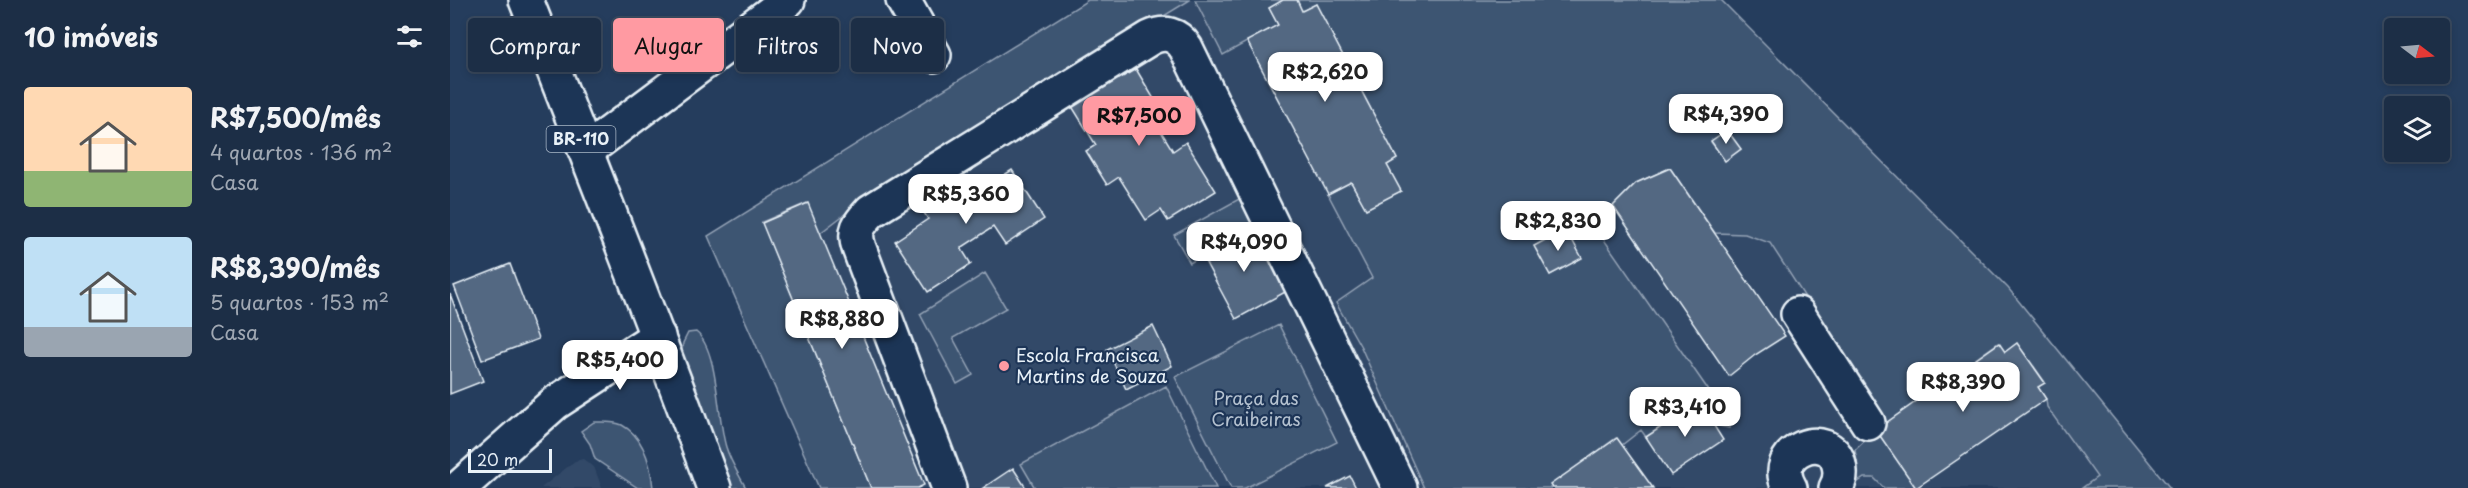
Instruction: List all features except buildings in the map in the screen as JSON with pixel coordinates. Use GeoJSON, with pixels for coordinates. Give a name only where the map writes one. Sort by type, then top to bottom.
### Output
{"type":"FeatureCollection","features":[{"type":"Feature","properties":{"kind":"street","name":"BR-110"},"geometry":{"type":"LineString","coordinates":[[526,0],[633,278],[658,336],[714,488]]}},
{"type":"Feature","properties":{"kind":"street"},"geometry":{"type":"LineString","coordinates":[[585,151],[788,0]]}},
{"type":"Feature","properties":{"kind":"street"},"geometry":{"type":"LineString","coordinates":[[903,0],[913,18]]}},
{"type":"Feature","properties":{"kind":"street"},"geometry":{"type":"LineString","coordinates":[[949,488],[859,248],[856,230],[859,223],[872,211],[1158,34],[1176,36],[1186,48],[1400,488]]}},
{"type":"Feature","properties":{"kind":"street"},"geometry":{"type":"LineString","coordinates":[[1790,488],[1785,474],[1792,454],[1802,447],[1812,445],[1865,418],[1798,314]]}},
{"type":"Feature","properties":{"kind":"street"},"geometry":{"type":"LineString","coordinates":[[459,488],[555,403],[658,336]]}},
{"type":"Feature","properties":{"kind":"street"},"geometry":{"type":"LineString","coordinates":[[1812,445],[1832,452],[1839,461],[1841,472],[1836,488]]}},
{"type":"Feature","properties":{"kind":"street"},"geometry":{"type":"LineString","coordinates":[[1768,488],[1776,488]]}},
{"type":"Feature","properties":{"kind":"shaded area"},"geometry":{"type":"Polygon","coordinates":[[[1090,0],[1721,0],[2008,288],[2170,488],[819,488],[708,236],[1090,0]]]}},
{"type":"Feature","properties":{"kind":"shaded area"},"geometry":{"type":"Polygon","coordinates":[[[583,459],[594,467],[602,488],[541,488],[575,461],[583,459]]]}},
{"type":"Feature","properties":{"kind":"green space"},"geometry":{"type":"Polygon","coordinates":[[[1088,0],[1190,0],[862,201],[820,233],[807,203],[762,222],[871,488],[819,488],[708,236],[1088,0]]]}},
{"type":"Feature","properties":{"kind":"green space"},"geometry":{"type":"Polygon","coordinates":[[[1195,0],[1283,0],[1269,8],[1278,25],[1223,55],[1195,0]]]}},
{"type":"Feature","properties":{"kind":"green space"},"geometry":{"type":"Polygon","coordinates":[[[1297,0],[1721,0],[2008,288],[2170,488],[2082,488],[2097,477],[2047,407],[2046,399],[2038,387],[2045,382],[2017,343],[2005,352],[1998,343],[1886,423],[1770,243],[1745,234],[1715,233],[1670,168],[1636,183],[1613,206],[1589,218],[1725,414],[1730,423],[1729,428],[1719,426],[1699,402],[1646,437],[1641,430],[1622,445],[1616,438],[1551,485],[1552,488],[1424,488],[1361,347],[1336,303],[1372,278],[1328,194],[1351,182],[1366,209],[1401,191],[1387,165],[1397,159],[1316,4],[1302,11],[1297,0]],[[1727,130],[1711,142],[1725,161],[1741,149],[1727,130]],[[1565,229],[1534,246],[1550,275],[1581,258],[1565,229]]]}},
{"type":"Feature","properties":{"kind":"green space"},"geometry":{"type":"Polygon","coordinates":[[[1239,199],[1260,237],[1241,247],[1232,231],[1199,249],[1202,256],[1190,263],[1174,235],[1239,199]]]}},
{"type":"Feature","properties":{"kind":"green space"},"geometry":{"type":"Polygon","coordinates":[[[985,273],[1006,308],[953,338],[973,375],[957,384],[920,314],[985,273]]]}},
{"type":"Feature","properties":{"kind":"green space","name":"Praça das Craibeiras"},"geometry":{"type":"Polygon","coordinates":[[[1279,325],[1337,442],[1245,488],[1231,488],[1175,377],[1279,325]]]}},
{"type":"Feature","properties":{"kind":"green space"},"geometry":{"type":"Polygon","coordinates":[[[696,332],[704,341],[713,369],[726,447],[746,488],[728,488],[681,359],[683,343],[688,333],[696,332]]]}},
{"type":"Feature","properties":{"kind":"green space"},"geometry":{"type":"Polygon","coordinates":[[[1166,386],[1216,488],[1035,488],[1021,464],[1166,386]]]}},
{"type":"Feature","properties":{"kind":"green space"},"geometry":{"type":"Polygon","coordinates":[[[594,422],[619,424],[630,430],[645,453],[653,488],[638,488],[595,459],[590,444],[581,431],[594,422]]]}},
{"type":"Feature","properties":{"kind":"green space"},"geometry":{"type":"Polygon","coordinates":[[[1876,430],[1916,488],[1884,488],[1874,478],[1864,478],[1855,484],[1857,462],[1855,450],[1876,430]]]}},
{"type":"Feature","properties":{"kind":"place","name":"Escola Francisca Martins de Souza"},"geometry":{"type":"Point","coordinates":[1004,366]}}]}
